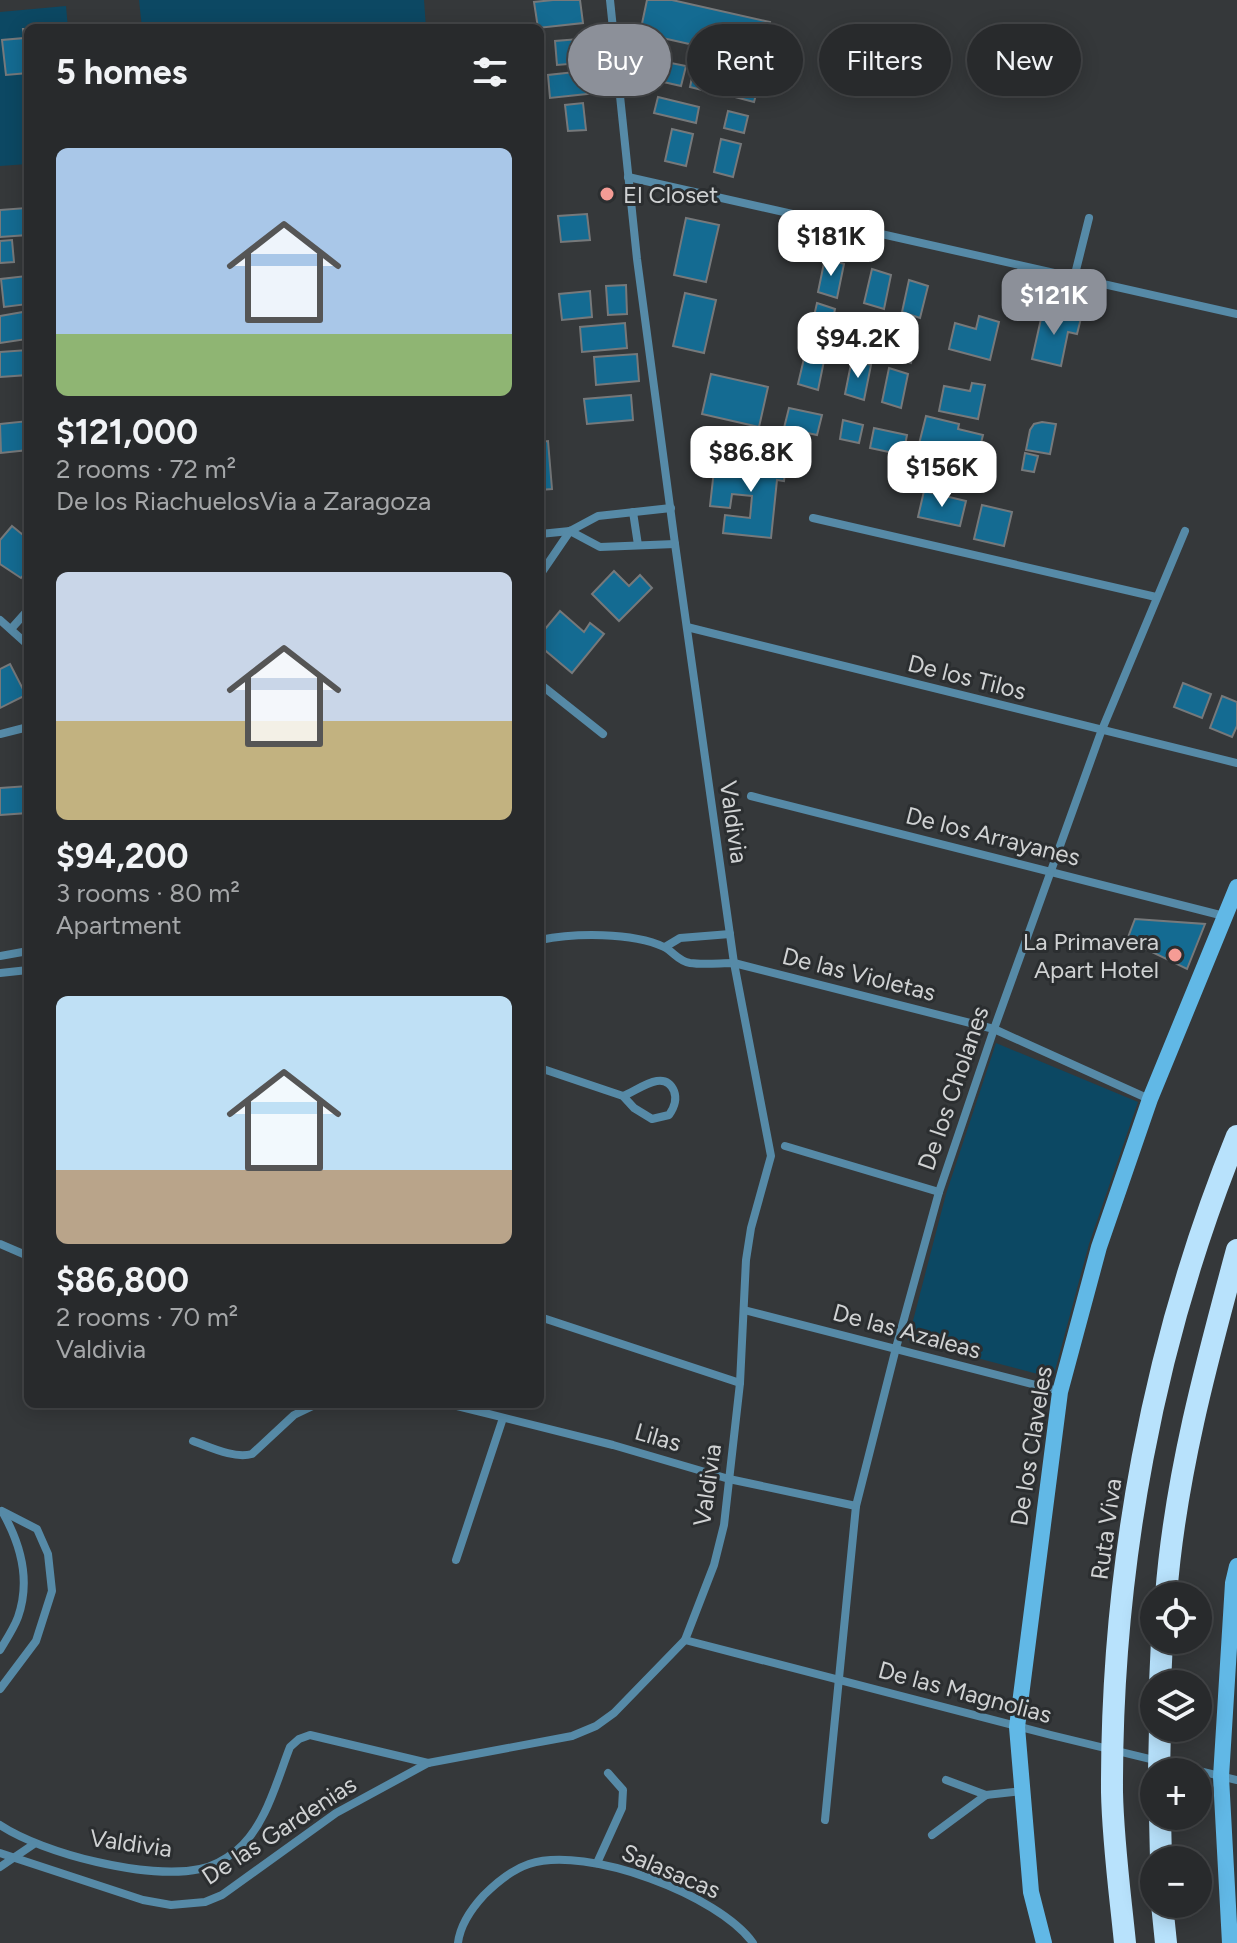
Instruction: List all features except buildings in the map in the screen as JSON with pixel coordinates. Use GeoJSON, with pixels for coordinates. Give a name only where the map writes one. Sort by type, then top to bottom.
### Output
{"type":"FeatureCollection","features":[{"type":"Feature","properties":{"kind":"highway","name":"Ruta Viva"},"geometry":{"type":"LineString","coordinates":[[1125,1943],[1112,1795],[1114,1689],[1139,1475],[1163,1361],[1213,1194],[1237,1136]]}},
{"type":"Feature","properties":{"kind":"highway"},"geometry":{"type":"LineString","coordinates":[[1167,1582],[1170,1550],[1200,1385],[1237,1250]]}},
{"type":"Feature","properties":{"kind":"highway"},"geometry":{"type":"LineString","coordinates":[[1163,1918],[1166,1943]]}},
{"type":"Feature","properties":{"kind":"main road","name":"De los Claveles"},"geometry":{"type":"LineString","coordinates":[[1044,1943],[1031,1892],[1017,1727],[1060,1392],[1099,1247],[1150,1099],[1237,887]]}},
{"type":"Feature","properties":{"kind":"main road"},"geometry":{"type":"LineString","coordinates":[[1230,1943],[1227,1883],[1237,1566]]}},
{"type":"Feature","properties":{"kind":"street","name":"Valdivia"},"geometry":{"type":"LineString","coordinates":[[610,0],[628,177],[675,544],[734,963],[771,1156],[751,1228],[740,1383],[724,1525],[714,1565],[685,1640]]}},
{"type":"Feature","properties":{"kind":"street"},"geometry":{"type":"LineString","coordinates":[[628,177],[1237,314]]}},
{"type":"Feature","properties":{"kind":"street"},"geometry":{"type":"LineString","coordinates":[[1074,278],[1089,218]]}},
{"type":"Feature","properties":{"kind":"street"},"geometry":{"type":"LineString","coordinates":[[544,534],[570,531],[598,516],[671,508]]}},
{"type":"Feature","properties":{"kind":"street"},"geometry":{"type":"LineString","coordinates":[[633,512],[638,545]]}},
{"type":"Feature","properties":{"kind":"street"},"geometry":{"type":"LineString","coordinates":[[813,518],[1156,597]]}},
{"type":"Feature","properties":{"kind":"street"},"geometry":{"type":"LineString","coordinates":[[570,531],[600,547],[675,544]]}},
{"type":"Feature","properties":{"kind":"street"},"geometry":{"type":"LineString","coordinates":[[544,569],[570,531]]}},
{"type":"Feature","properties":{"kind":"street","name":"De los Cholanes"},"geometry":{"type":"LineString","coordinates":[[825,1820],[856,1506],[939,1192],[1101,732],[1185,531]]}},
{"type":"Feature","properties":{"kind":"street"},"geometry":{"type":"LineString","coordinates":[[11,629],[24,614]]}},
{"type":"Feature","properties":{"kind":"street"},"geometry":{"type":"LineString","coordinates":[[0,620],[24,641]]}},
{"type":"Feature","properties":{"kind":"street","name":"De los Tilos"},"geometry":{"type":"LineString","coordinates":[[687,627],[1101,732],[1237,763]]}},
{"type":"Feature","properties":{"kind":"street"},"geometry":{"type":"LineString","coordinates":[[544,687],[603,734]]}},
{"type":"Feature","properties":{"kind":"street"},"geometry":{"type":"LineString","coordinates":[[0,734],[24,728]]}},
{"type":"Feature","properties":{"kind":"street","name":"De los Arrayanes"},"geometry":{"type":"LineString","coordinates":[[751,796],[1224,916]]}},
{"type":"Feature","properties":{"kind":"street"},"geometry":{"type":"LineString","coordinates":[[544,939],[596,934],[665,947],[680,938],[730,934]]}},
{"type":"Feature","properties":{"kind":"street","name":"De las Violetas"},"geometry":{"type":"LineString","coordinates":[[665,947],[678,959],[690,963],[734,963],[994,1029],[1150,1099]]}},
{"type":"Feature","properties":{"kind":"street"},"geometry":{"type":"LineString","coordinates":[[0,956],[24,952]]}},
{"type":"Feature","properties":{"kind":"street"},"geometry":{"type":"LineString","coordinates":[[0,973],[24,970]]}},
{"type":"Feature","properties":{"kind":"street"},"geometry":{"type":"LineString","coordinates":[[544,1069],[623,1096],[634,1108],[652,1119],[669,1115],[675,1101],[670,1085],[657,1081],[648,1082],[623,1096]]}},
{"type":"Feature","properties":{"kind":"street"},"geometry":{"type":"LineString","coordinates":[[785,1146],[939,1192]]}},
{"type":"Feature","properties":{"kind":"street"},"geometry":{"type":"LineString","coordinates":[[0,1244],[24,1254]]}},
{"type":"Feature","properties":{"kind":"street","name":"De las Azaleas"},"geometry":{"type":"LineString","coordinates":[[744,1310],[1060,1392]]}},
{"type":"Feature","properties":{"kind":"street"},"geometry":{"type":"LineString","coordinates":[[544,1318],[740,1383]]}},
{"type":"Feature","properties":{"kind":"street"},"geometry":{"type":"LineString","coordinates":[[193,1441],[230,1453],[252,1454],[294,1415],[309,1408]]}},
{"type":"Feature","properties":{"kind":"street","name":"Lilas"},"geometry":{"type":"LineString","coordinates":[[464,1408],[613,1445],[729,1479],[856,1506]]}},
{"type":"Feature","properties":{"kind":"street"},"geometry":{"type":"LineString","coordinates":[[456,1560],[503,1418]]}},
{"type":"Feature","properties":{"kind":"street"},"geometry":{"type":"LineString","coordinates":[[0,1650],[18,1617],[24,1588],[23,1560],[17,1538],[1,1510]]}},
{"type":"Feature","properties":{"kind":"street"},"geometry":{"type":"LineString","coordinates":[[0,1689],[36,1641],[52,1591],[48,1554],[37,1529],[1,1510]]}},
{"type":"Feature","properties":{"kind":"street","name":"De las Magnolias"},"geometry":{"type":"LineString","coordinates":[[685,1640],[1051,1735],[1140,1761]]}},
{"type":"Feature","properties":{"kind":"street","name":"De las Gardenias"},"geometry":{"type":"LineString","coordinates":[[0,1853],[143,1900],[171,1905],[205,1902],[222,1895],[336,1813],[428,1763],[572,1736],[596,1726],[614,1713],[685,1640]]}},
{"type":"Feature","properties":{"kind":"street","name":"Valdivia"},"geometry":{"type":"LineString","coordinates":[[0,1825],[34,1844],[73,1856],[167,1871],[199,1869],[219,1862],[240,1848],[262,1817],[290,1747],[299,1739],[310,1735],[428,1763]]}},
{"type":"Feature","properties":{"kind":"street"},"geometry":{"type":"LineString","coordinates":[[597,1863],[622,1808],[623,1790],[608,1773]]}},
{"type":"Feature","properties":{"kind":"street"},"geometry":{"type":"LineString","coordinates":[[946,1780],[986,1795],[1023,1791]]}},
{"type":"Feature","properties":{"kind":"street"},"geometry":{"type":"LineString","coordinates":[[932,1835],[986,1795]]}},
{"type":"Feature","properties":{"kind":"street"},"geometry":{"type":"LineString","coordinates":[[0,1867],[34,1844]]}},
{"type":"Feature","properties":{"kind":"street","name":"Salasacas"},"geometry":{"type":"LineString","coordinates":[[458,1943],[472,1908],[499,1880],[530,1863],[564,1860],[597,1863],[641,1875],[709,1905],[743,1929],[753,1943]]}},
{"type":"Feature","properties":{"kind":"shaded area"},"geometry":{"type":"Polygon","coordinates":[[[139,0],[424,0],[426,24],[142,24],[139,0]]]}},
{"type":"Feature","properties":{"kind":"shaded area"},"geometry":{"type":"Polygon","coordinates":[[[66,6],[68,24],[24,24],[24,164],[0,166],[0,12],[66,6]]]}},
{"type":"Feature","properties":{"kind":"shaded area"},"geometry":{"type":"Polygon","coordinates":[[[996,1043],[1138,1102],[1089,1244],[1053,1378],[908,1340],[946,1194],[996,1043]]]}},
{"type":"Feature","properties":{"kind":"place","name":"El Closet"},"geometry":{"type":"Point","coordinates":[607,194]}},
{"type":"Feature","properties":{"kind":"place","name":"La Primavera Apart Hotel"},"geometry":{"type":"Point","coordinates":[1175,955]}}]}
